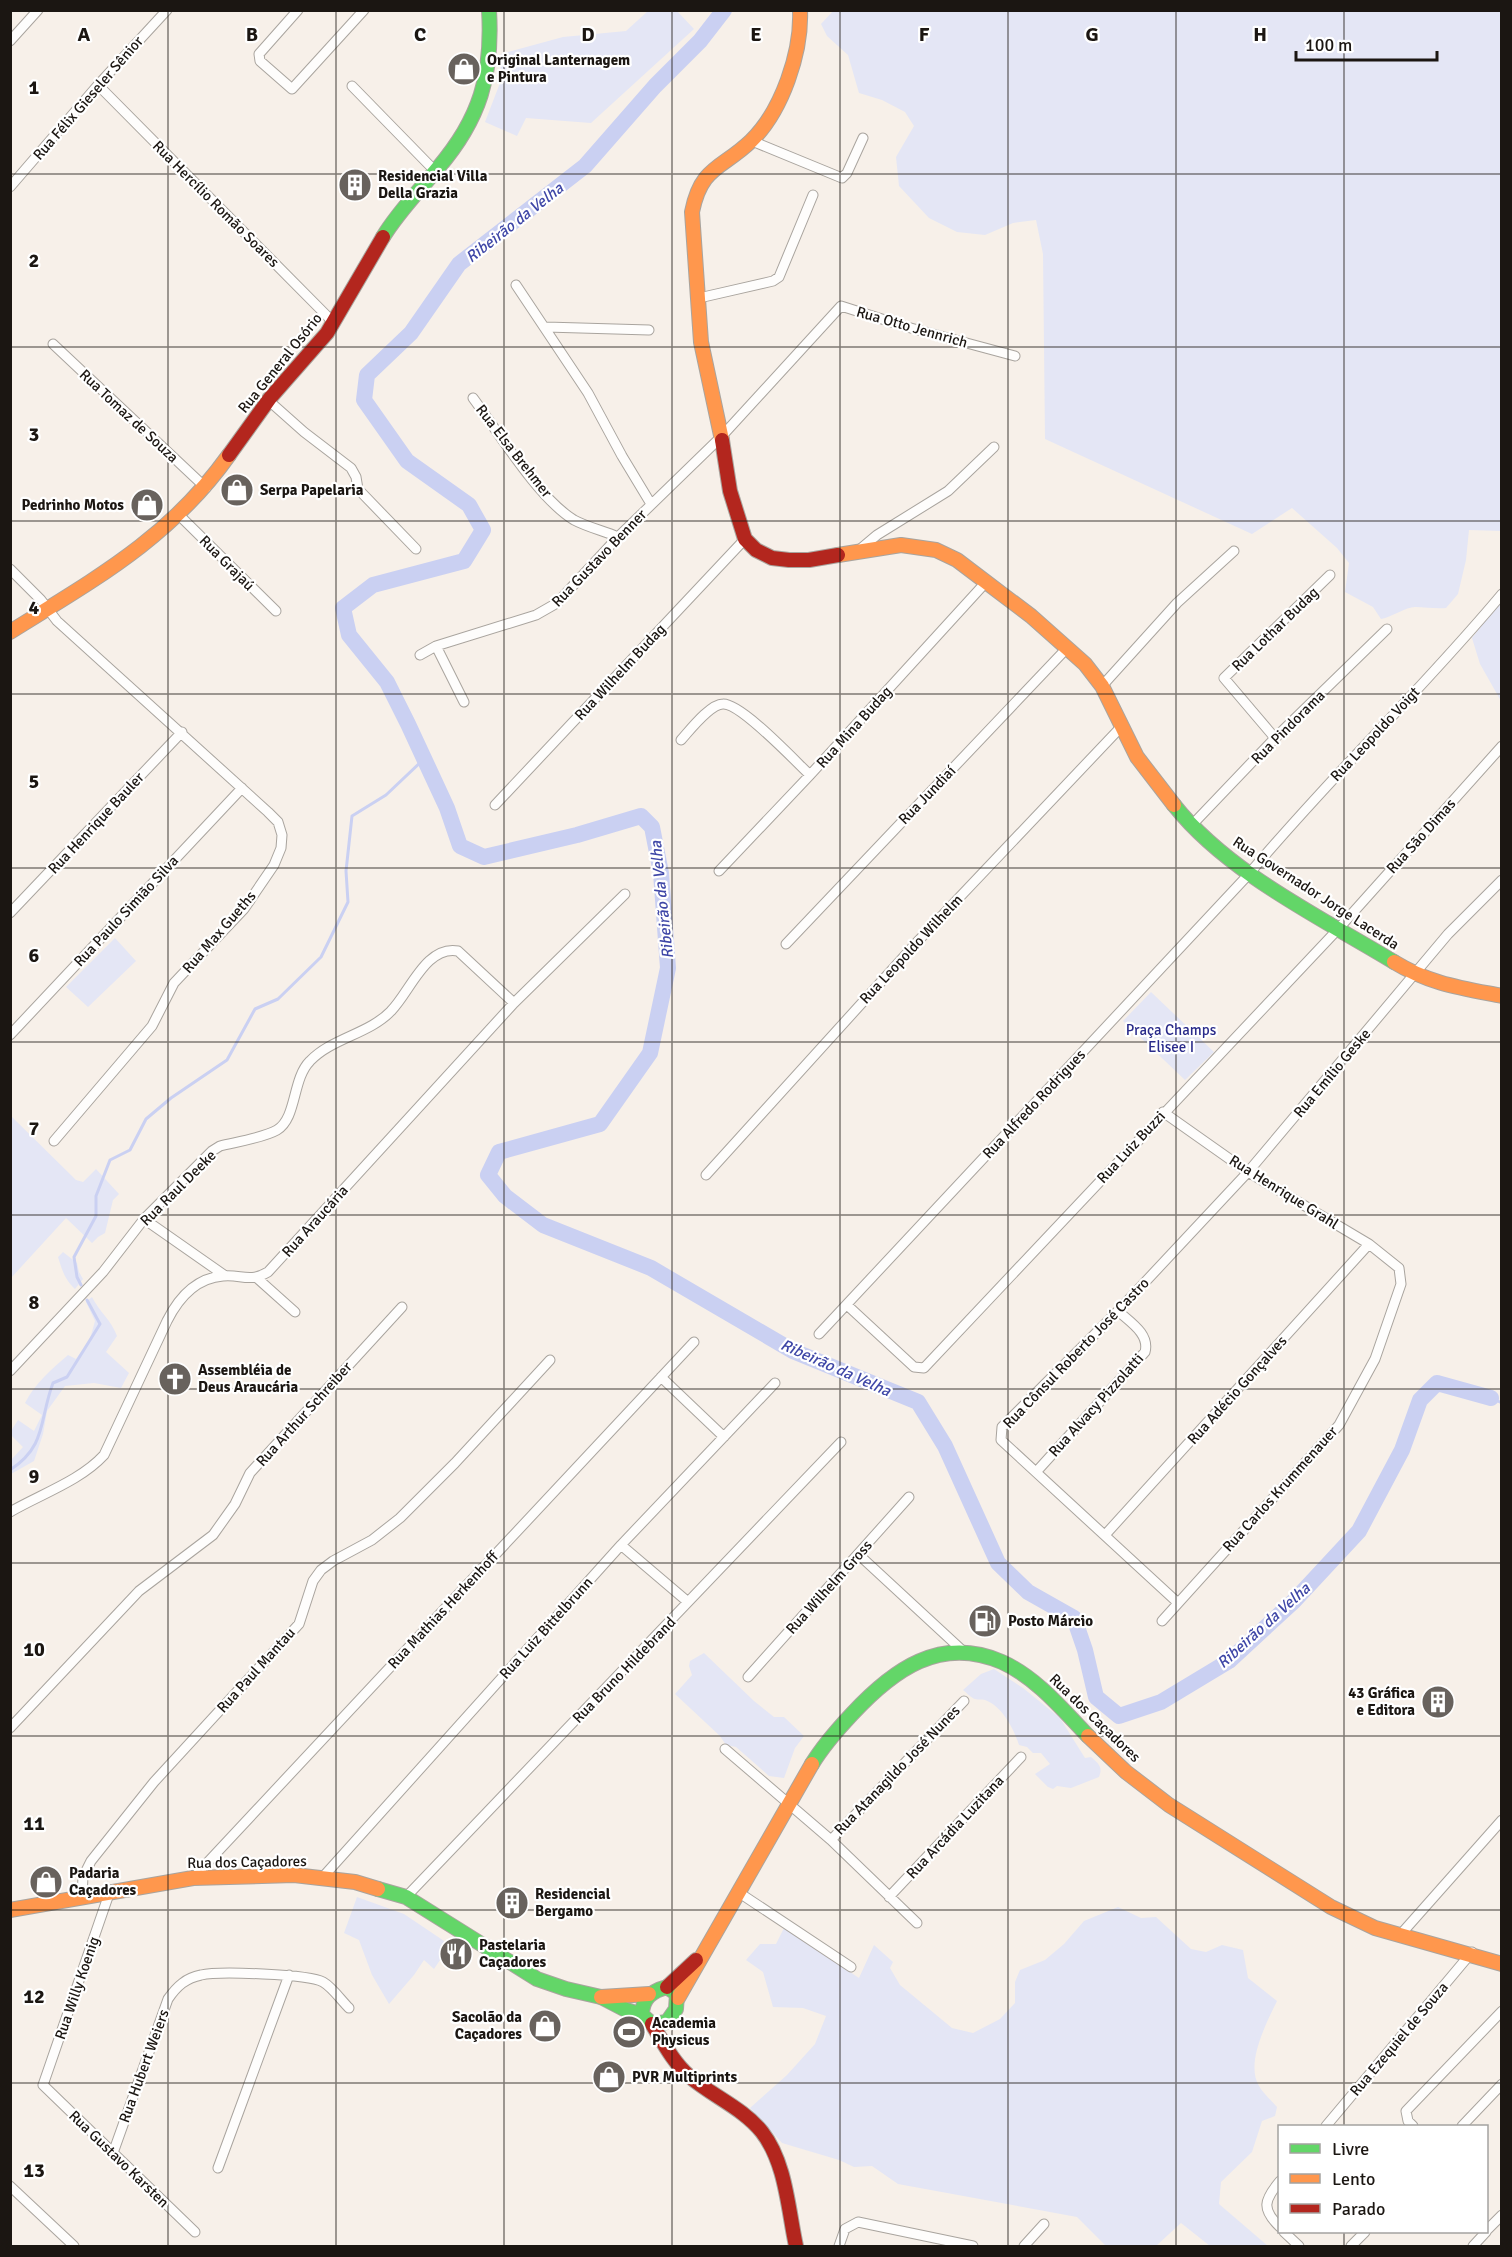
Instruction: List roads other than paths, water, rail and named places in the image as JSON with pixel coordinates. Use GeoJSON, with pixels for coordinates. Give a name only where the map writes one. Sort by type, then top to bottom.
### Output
{"type":"FeatureCollection","features":[{"type":"Feature","properties":{"kind":"main road","name":"Rua General Osório"},"geometry":{"type":"LineString","coordinates":[[10,632],[124,558],[179,515],[206,488],[268,400],[307,358],[334,323],[384,234],[463,135],[481,99],[489,63],[489,10]]}},
{"type":"Feature","properties":{"kind":"main road"},"geometry":{"type":"LineString","coordinates":[[745,539],[730,491],[722,436],[703,351],[692,212],[694,196],[700,182],[707,174],[752,141],[773,112],[796,54],[801,32],[800,10]]}},
{"type":"Feature","properties":{"kind":"main road","name":"Rua Governador Jorge Lacerda"},"geometry":{"type":"LineString","coordinates":[[745,539],[756,550],[772,558],[789,560],[809,560],[901,545],[936,550],[957,560],[987,581],[1068,647],[1085,664],[1102,686],[1137,756],[1191,826],[1249,874],[1416,975],[1438,983],[1502,996]]}},
{"type":"Feature","properties":{"kind":"main road","name":"Rua dos Caçadores"},"geometry":{"type":"LineString","coordinates":[[678,1998],[696,1971],[705,1950],[818,1754],[870,1695],[893,1677],[924,1658],[939,1653],[964,1652],[996,1659],[1032,1680],[1053,1698],[1112,1760],[1158,1797],[1301,1890],[1359,1922],[1472,1952],[1502,1964]]}},
{"type":"Feature","properties":{"kind":"main road","name":"Rua dos Caçadores"},"geometry":{"type":"LineString","coordinates":[[10,1910],[193,1878],[294,1875],[355,1882],[406,1897],[537,1979],[601,1997],[647,2019]]}},
{"type":"Feature","properties":{"kind":"main road","name":"Rua dos Caçadores"},"geometry":{"type":"LineString","coordinates":[[666,1987],[705,1950]]}},
{"type":"Feature","properties":{"kind":"main road"},"geometry":{"type":"LineString","coordinates":[[674,2059],[667,2022],[676,2009],[678,1998],[674,1990],[666,1987],[649,1994],[642,2004],[647,2019],[674,2059],[691,2077],[740,2112],[762,2133],[771,2147],[796,2247]]}},
{"type":"Feature","properties":{"kind":"main road","name":"Rua dos Caçadores"},"geometry":{"type":"LineString","coordinates":[[601,1997],[649,1994]]}},
{"type":"Feature","properties":{"kind":"main road"},"geometry":{"type":"LineString","coordinates":[[647,2019],[667,2022]]}},
{"type":"Feature","properties":{"kind":"street"},"geometry":{"type":"LineString","coordinates":[[10,41],[38,10]]}},
{"type":"Feature","properties":{"kind":"street","name":"Rua Félix Gieseler Sênior"},"geometry":{"type":"LineString","coordinates":[[10,187],[98,85],[167,10]]}},
{"type":"Feature","properties":{"kind":"street"},"geometry":{"type":"LineString","coordinates":[[298,10],[259,54],[260,61],[289,88],[295,88],[364,10]]}},
{"type":"Feature","properties":{"kind":"street","name":"Rua Hercílio Romão Soares"},"geometry":{"type":"LineString","coordinates":[[98,85],[334,323]]}},
{"type":"Feature","properties":{"kind":"street"},"geometry":{"type":"LineString","coordinates":[[351,86],[435,171]]}},
{"type":"Feature","properties":{"kind":"street"},"geometry":{"type":"LineString","coordinates":[[752,141],[842,178],[847,173],[863,138]]}},
{"type":"Feature","properties":{"kind":"street"},"geometry":{"type":"LineString","coordinates":[[699,298],[773,281],[779,277],[813,195]]}},
{"type":"Feature","properties":{"kind":"street"},"geometry":{"type":"LineString","coordinates":[[516,285],[588,393],[651,504]]}},
{"type":"Feature","properties":{"kind":"street","name":"Rua Otto Jennrich"},"geometry":{"type":"LineString","coordinates":[[722,436],[841,306],[907,327],[1015,356]]}},
{"type":"Feature","properties":{"kind":"street"},"geometry":{"type":"LineString","coordinates":[[546,327],[649,330]]}},
{"type":"Feature","properties":{"kind":"street","name":"Rua Tomaz de Souza"},"geometry":{"type":"LineString","coordinates":[[53,344],[206,488]]}},
{"type":"Feature","properties":{"kind":"street","name":"Rua Elsa Brehmer"},"geometry":{"type":"LineString","coordinates":[[473,398],[540,490],[576,521],[618,537]]}},
{"type":"Feature","properties":{"kind":"street"},"geometry":{"type":"LineString","coordinates":[[268,400],[304,432],[351,468],[356,477],[358,489],[416,549]]}},
{"type":"Feature","properties":{"kind":"street","name":"Rua Gustavo Benner"},"geometry":{"type":"LineString","coordinates":[[420,655],[436,646],[548,610],[651,504],[722,436]]}},
{"type":"Feature","properties":{"kind":"street"},"geometry":{"type":"LineString","coordinates":[[858,551],[877,535],[948,491],[994,447]]}},
{"type":"Feature","properties":{"kind":"street","name":"Rua Grajaú"},"geometry":{"type":"LineString","coordinates":[[179,515],[276,611]]}},
{"type":"Feature","properties":{"kind":"street","name":"Rua Wilhelm Budag"},"geometry":{"type":"LineString","coordinates":[[495,805],[745,539]]}},
{"type":"Feature","properties":{"kind":"street"},"geometry":{"type":"LineString","coordinates":[[1102,686],[1177,603],[1234,551]]}},
{"type":"Feature","properties":{"kind":"street","name":"Rua Max Gueths"},"geometry":{"type":"LineString","coordinates":[[10,569],[57,621],[182,732],[278,822],[282,835],[281,849],[274,865],[244,909],[174,982],[152,1026],[54,1141]]}},
{"type":"Feature","properties":{"kind":"street","name":"Rua Lothar Budag"},"geometry":{"type":"LineString","coordinates":[[1275,738],[1224,678],[1330,575]]}},
{"type":"Feature","properties":{"kind":"street","name":"Rua Mina Budag"},"geometry":{"type":"LineString","coordinates":[[719,871],[987,581]]}},
{"type":"Feature","properties":{"kind":"street","name":"Rua Leopoldo Voigt"},"geometry":{"type":"LineString","coordinates":[[1249,874],[1292,823],[1448,657],[1502,594]]}},
{"type":"Feature","properties":{"kind":"street","name":"Rua Pindorama"},"geometry":{"type":"LineString","coordinates":[[1191,826],[1275,738],[1386,629]]}},
{"type":"Feature","properties":{"kind":"street"},"geometry":{"type":"LineString","coordinates":[[436,646],[464,702]]}},
{"type":"Feature","properties":{"kind":"street","name":"Rua Jundiaí"},"geometry":{"type":"LineString","coordinates":[[786,944],[1068,647]]}},
{"type":"Feature","properties":{"kind":"street"},"geometry":{"type":"LineString","coordinates":[[681,740],[712,707],[723,704],[734,707],[749,717],[810,775]]}},
{"type":"Feature","properties":{"kind":"street","name":"Rua Leopoldo Wilhelm"},"geometry":{"type":"LineString","coordinates":[[706,1175],[919,940],[1121,727]]}},
{"type":"Feature","properties":{"kind":"street","name":"Rua Henrique Bauler"},"geometry":{"type":"LineString","coordinates":[[10,913],[182,732]]}},
{"type":"Feature","properties":{"kind":"street","name":"Rua São Dimas"},"geometry":{"type":"LineString","coordinates":[[1340,927],[1502,746]]}},
{"type":"Feature","properties":{"kind":"street","name":"Rua Paulo Simião Silva"},"geometry":{"type":"LineString","coordinates":[[10,1035],[242,788]]}},
{"type":"Feature","properties":{"kind":"street","name":"Rua Alfredo Rodrigues"},"geometry":{"type":"LineString","coordinates":[[819,1334],[1249,874]]}},
{"type":"Feature","properties":{"kind":"street","name":"Rua Emílio Geske"},"geometry":{"type":"LineString","coordinates":[[1248,1172],[1416,975],[1448,934],[1502,880]]}},
{"type":"Feature","properties":{"kind":"street","name":"Rua Araucária"},"geometry":{"type":"LineString","coordinates":[[257,1278],[278,1261],[514,1003],[625,894]]}},
{"type":"Feature","properties":{"kind":"street","name":"Rua Luiz Buzzi"},"geometry":{"type":"LineString","coordinates":[[847,1305],[914,1367],[924,1368],[1163,1112],[1340,927]]}},
{"type":"Feature","properties":{"kind":"street","name":"Rua Raul Deeke"},"geometry":{"type":"LineString","coordinates":[[10,1371],[103,1272],[144,1218],[212,1151],[220,1146],[276,1130],[284,1124],[297,1083],[310,1061],[320,1053],[379,1022],[393,1010],[429,961],[450,949],[458,951],[514,1003]]}},
{"type":"Feature","properties":{"kind":"street","name":"Rua Henrique Grahl"},"geometry":{"type":"LineString","coordinates":[[1163,1112],[1248,1172],[1369,1245],[1399,1268],[1401,1275]]}},
{"type":"Feature","properties":{"kind":"street","name":"Rua Cônsul Roberto José Castro"},"geometry":{"type":"LineString","coordinates":[[1177,1602],[1001,1440],[1002,1427],[1118,1311],[1248,1172]]}},
{"type":"Feature","properties":{"kind":"street"},"geometry":{"type":"LineString","coordinates":[[144,1218],[224,1275]]}},
{"type":"Feature","properties":{"kind":"street","name":"Rua Adécio Gonçalves"},"geometry":{"type":"LineString","coordinates":[[1105,1535],[1369,1245]]}},
{"type":"Feature","properties":{"kind":"street"},"geometry":{"type":"LineString","coordinates":[[10,1512],[94,1466],[104,1455],[174,1306],[185,1293],[203,1281],[224,1275],[257,1278],[295,1312]]}},
{"type":"Feature","properties":{"kind":"street","name":"Rua Carlos Krummenauer"},"geometry":{"type":"LineString","coordinates":[[1162,1621],[1339,1425],[1375,1359],[1401,1284],[1401,1275]]}},
{"type":"Feature","properties":{"kind":"street","name":"Rua Arthur Schreiber"},"geometry":{"type":"LineString","coordinates":[[10,1728],[139,1591],[213,1535],[235,1504],[250,1473],[402,1307]]}},
{"type":"Feature","properties":{"kind":"street","name":"Rua Alvacy Pizzolatti"},"geometry":{"type":"LineString","coordinates":[[1037,1472],[1145,1352],[1147,1344],[1144,1335],[1118,1311]]}},
{"type":"Feature","properties":{"kind":"street","name":"Rua Mathias Herkenhoff"},"geometry":{"type":"LineString","coordinates":[[193,1878],[694,1342]]}},
{"type":"Feature","properties":{"kind":"street","name":"Rua Paul Mantau"},"geometry":{"type":"LineString","coordinates":[[82,1896],[83,1877],[91,1861],[154,1782],[298,1624],[313,1581],[321,1570],[372,1540],[400,1518],[455,1463],[550,1360]]}},
{"type":"Feature","properties":{"kind":"street"},"geometry":{"type":"LineString","coordinates":[[661,1377],[724,1437]]}},
{"type":"Feature","properties":{"kind":"street","name":"Rua Luiz Bittelbrunn"},"geometry":{"type":"LineString","coordinates":[[322,1878],[621,1545],[775,1383]]}},
{"type":"Feature","properties":{"kind":"street","name":"Rua Bruno Hildebrand"},"geometry":{"type":"LineString","coordinates":[[406,1897],[841,1442]]}},
{"type":"Feature","properties":{"kind":"street","name":"Rua Wilhelm Gross"},"geometry":{"type":"LineString","coordinates":[[748,1677],[909,1497]]}},
{"type":"Feature","properties":{"kind":"street"},"geometry":{"type":"LineString","coordinates":[[621,1545],[688,1602]]}},
{"type":"Feature","properties":{"kind":"street"},"geometry":{"type":"LineString","coordinates":[[858,1554],[964,1652]]}},
{"type":"Feature","properties":{"kind":"street","name":"Rua Atanagildo José Nunes"},"geometry":{"type":"LineString","coordinates":[[831,1840],[964,1701]]}},
{"type":"Feature","properties":{"kind":"street"},"geometry":{"type":"LineString","coordinates":[[725,1749],[831,1840],[917,1923]]}},
{"type":"Feature","properties":{"kind":"street","name":"Rua Arcádia Luzitana"},"geometry":{"type":"LineString","coordinates":[[889,1897],[1021,1758]]}},
{"type":"Feature","properties":{"kind":"street"},"geometry":{"type":"LineString","coordinates":[[1401,1934],[1502,1820]]}},
{"type":"Feature","properties":{"kind":"street","name":"Rua Willy Koenig"},"geometry":{"type":"LineString","coordinates":[[43,2085],[110,1891]]}},
{"type":"Feature","properties":{"kind":"street"},"geometry":{"type":"LineString","coordinates":[[738,1892],[851,1967]]}},
{"type":"Feature","properties":{"kind":"street","name":"Rua Ezequiel de Souza"},"geometry":{"type":"LineString","coordinates":[[1328,2125],[1472,1952]]}},
{"type":"Feature","properties":{"kind":"street","name":"Rua Hubert Weiers"},"geometry":{"type":"LineString","coordinates":[[113,2153],[168,1999],[176,1987],[188,1979],[203,1974],[289,1975],[313,1978],[323,1982],[349,2008]]}},
{"type":"Feature","properties":{"kind":"street"},"geometry":{"type":"LineString","coordinates":[[218,2168],[289,1975]]}},
{"type":"Feature","properties":{"kind":"street"},"geometry":{"type":"LineString","coordinates":[[1411,2125],[1406,2111],[1502,2011]]}},
{"type":"Feature","properties":{"kind":"street"},"geometry":{"type":"LineString","coordinates":[[1464,2125],[1502,2084]]}},
{"type":"Feature","properties":{"kind":"street","name":"Rua Gustavo Karsten"},"geometry":{"type":"LineString","coordinates":[[43,2085],[195,2232]]}},
{"type":"Feature","properties":{"kind":"street"},"geometry":{"type":"LineString","coordinates":[[1278,2184],[1267,2198],[1266,2209],[1271,2219],[1278,2225]]}},
{"type":"Feature","properties":{"kind":"street"},"geometry":{"type":"LineString","coordinates":[[10,2186],[74,2247]]}},
{"type":"Feature","properties":{"kind":"street"},"geometry":{"type":"LineString","coordinates":[[1488,2229],[1502,2215]]}},
{"type":"Feature","properties":{"kind":"street"},"geometry":{"type":"LineString","coordinates":[[839,2247],[845,2229],[858,2222],[973,2247]]}},
{"type":"Feature","properties":{"kind":"street"},"geometry":{"type":"LineString","coordinates":[[1024,2247],[1044,2224]]}},
{"type":"Feature","properties":{"kind":"street"},"geometry":{"type":"LineString","coordinates":[[1285,2233],[1299,2247]]}},
{"type":"Feature","properties":{"kind":"street"},"geometry":{"type":"LineString","coordinates":[[1351,2247],[1364,2233]]}},
{"type":"Feature","properties":{"kind":"street"},"geometry":{"type":"LineString","coordinates":[[1473,2247],[1484,2233]]}},
{"type":"Feature","properties":{"kind":"waterway","name":"Ribeirão da Velha"},"geometry":{"type":"LineString","coordinates":[[724,10],[700,41],[655,86],[585,166],[459,264],[411,333],[367,375],[364,400],[407,461],[469,505],[483,530],[464,561],[373,585],[343,608],[349,635],[387,682],[408,724],[447,808],[460,846],[484,857],[577,835],[641,816],[652,827],[661,873],[668,968],[650,1053],[600,1124],[499,1152],[488,1175],[505,1196],[543,1225],[651,1268],[793,1351],[918,1402],[945,1446],[998,1563],[1028,1592],[1074,1618],[1085,1650],[1096,1697],[1119,1716],[1161,1702],[1229,1661],[1294,1601],[1359,1531],[1402,1450],[1420,1400],[1437,1383],[1491,1398]]}},
{"type":"Feature","properties":{"kind":"waterway"},"geometry":{"type":"LineString","coordinates":[[81,1285],[77,1277],[74,1257],[96,1216],[96,1196],[110,1160],[130,1150],[146,1119],[171,1098],[227,1060],[255,1009],[278,999],[321,957],[348,902],[346,871],[352,816],[386,795],[424,759]]}},
{"type":"Feature","properties":{"kind":"waterway"},"geometry":{"type":"LineString","coordinates":[[10,1470],[22,1461],[36,1442],[53,1383],[67,1377],[100,1324],[87,1300]]}},
{"type":"Feature","properties":{"kind":"waterway","name":"Ribeirão da Velha"},"geometry":{"type":"LineString","coordinates":[[1491,1398],[1502,1403]]}},
{"type":"Feature","properties":{"kind":"place","name":"Original Lanternagem e Pintura"},"geometry":{"type":"Point","coordinates":[464,69]}},
{"type":"Feature","properties":{"kind":"place","name":"Residencial Villa Della Grazia"},"geometry":{"type":"Point","coordinates":[355,185]}},
{"type":"Feature","properties":{"kind":"place","name":"Serpa Papelaria"},"geometry":{"type":"Point","coordinates":[237,490]}},
{"type":"Feature","properties":{"kind":"place","name":"Pedrinho Motos"},"geometry":{"type":"Point","coordinates":[147,505]}},
{"type":"Feature","properties":{"kind":"place","name":"Assembléia de Deus Araucária"},"geometry":{"type":"Point","coordinates":[175,1379]}},
{"type":"Feature","properties":{"kind":"place","name":"Posto Márcio"},"geometry":{"type":"Point","coordinates":[985,1621]}},
{"type":"Feature","properties":{"kind":"place","name":"43 Gráfica e Editora"},"geometry":{"type":"Point","coordinates":[1438,1702]}},
{"type":"Feature","properties":{"kind":"place","name":"Padaria Caçadores"},"geometry":{"type":"Point","coordinates":[46,1882]}},
{"type":"Feature","properties":{"kind":"place","name":"Residencial Bergamo"},"geometry":{"type":"Point","coordinates":[512,1903]}},
{"type":"Feature","properties":{"kind":"place","name":"Pastelaria Caçadores"},"geometry":{"type":"Point","coordinates":[456,1954]}},
{"type":"Feature","properties":{"kind":"place","name":"Sacolão da Caçadores"},"geometry":{"type":"Point","coordinates":[545,2026]}},
{"type":"Feature","properties":{"kind":"place","name":"Academia Physicus"},"geometry":{"type":"Point","coordinates":[629,2032]}},
{"type":"Feature","properties":{"kind":"place","name":"PVR Multiprints"},"geometry":{"type":"Point","coordinates":[609,2077]}},
{"type":"Feature","properties":{"kind":"park label","name":"Praça Champs Elisee I"},"geometry":{"type":"Point","coordinates":[1171,1038]}}]}
